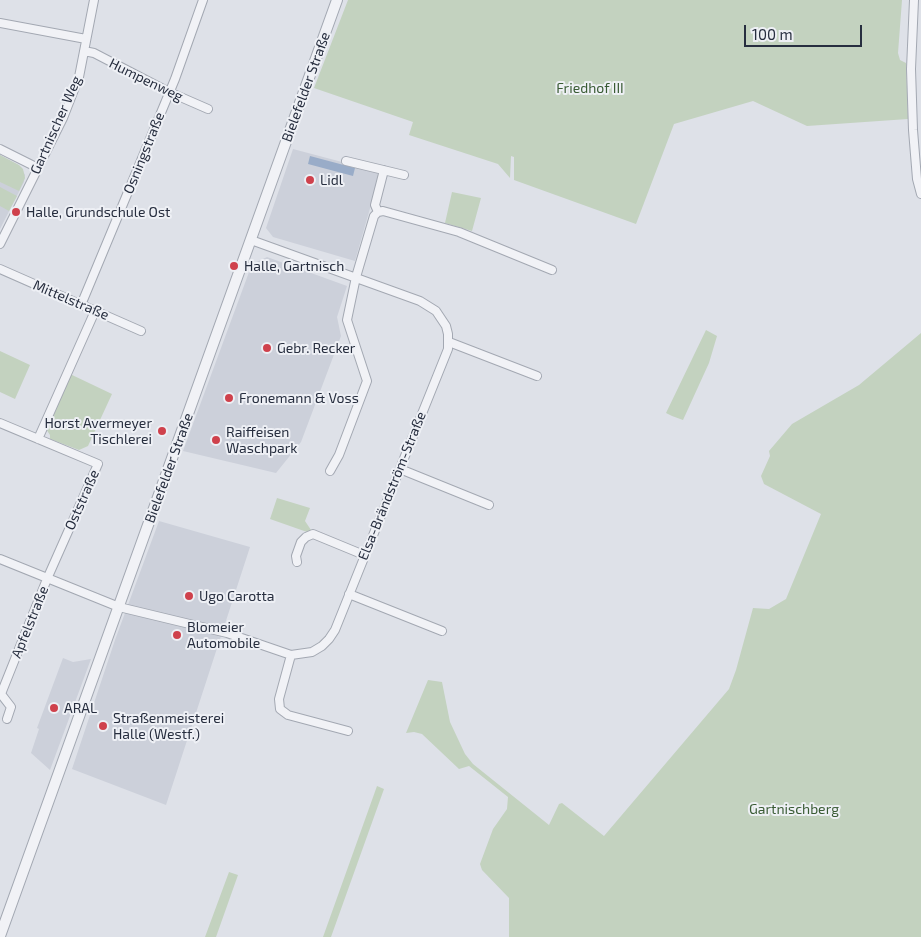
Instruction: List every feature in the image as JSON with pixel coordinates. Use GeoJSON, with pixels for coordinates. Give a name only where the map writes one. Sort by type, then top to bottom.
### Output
{"type":"FeatureCollection","features":[{"type":"Feature","properties":{"kind":"street","name":"Gartnischer Weg"},"geometry":{"type":"LineString","coordinates":[[0,244],[63,118],[73,93],[79,77],[94,0]]}},
{"type":"Feature","properties":{"kind":"street","name":"Osningstraße"},"geometry":{"type":"LineString","coordinates":[[81,305],[175,80],[204,0]]}},
{"type":"Feature","properties":{"kind":"street","name":"Bielefelder Straße"},"geometry":{"type":"LineString","coordinates":[[0,936],[337,0]]}},
{"type":"Feature","properties":{"kind":"street"},"geometry":{"type":"LineString","coordinates":[[914,0],[911,69],[913,130],[917,180],[921,194]]}},
{"type":"Feature","properties":{"kind":"street"},"geometry":{"type":"LineString","coordinates":[[0,23],[86,39]]}},
{"type":"Feature","properties":{"kind":"street","name":"Humpenweg"},"geometry":{"type":"LineString","coordinates":[[84,51],[94,53],[169,92],[208,109]]}},
{"type":"Feature","properties":{"kind":"street"},"geometry":{"type":"LineString","coordinates":[[0,149],[38,168]]}},
{"type":"Feature","properties":{"kind":"street"},"geometry":{"type":"LineString","coordinates":[[346,161],[404,175]]}},
{"type":"Feature","properties":{"kind":"street"},"geometry":{"type":"LineString","coordinates":[[378,212],[375,205],[384,170]]}},
{"type":"Feature","properties":{"kind":"street"},"geometry":{"type":"LineString","coordinates":[[330,470],[339,455],[367,381],[348,320],[356,277],[374,216],[378,212],[383,211],[459,232],[552,270]]}},
{"type":"Feature","properties":{"kind":"street"},"geometry":{"type":"LineString","coordinates":[[251,240],[428,305],[442,318],[449,342],[537,376]]}},
{"type":"Feature","properties":{"kind":"street","name":"Mittelstraße"},"geometry":{"type":"LineString","coordinates":[[0,269],[141,330]]}},
{"type":"Feature","properties":{"kind":"street"},"geometry":{"type":"LineString","coordinates":[[38,439],[95,311]]}},
{"type":"Feature","properties":{"kind":"street","name":"Elsa-Brändström-Straße"},"geometry":{"type":"LineString","coordinates":[[291,655],[312,652],[322,646],[335,630],[448,349],[449,342]]}},
{"type":"Feature","properties":{"kind":"street","name":"Oststraße"},"geometry":{"type":"LineString","coordinates":[[0,423],[98,464],[47,579]]}},
{"type":"Feature","properties":{"kind":"street"},"geometry":{"type":"LineString","coordinates":[[400,469],[489,505]]}},
{"type":"Feature","properties":{"kind":"street"},"geometry":{"type":"LineString","coordinates":[[298,562],[296,556],[301,542],[313,534],[364,555]]}},
{"type":"Feature","properties":{"kind":"street"},"geometry":{"type":"LineString","coordinates":[[0,559],[119,607],[227,633],[291,655],[280,699],[280,709],[288,715],[348,731]]}},
{"type":"Feature","properties":{"kind":"street","name":"Apfelstraße"},"geometry":{"type":"LineString","coordinates":[[7,719],[11,707],[1,694],[47,579]]}},
{"type":"Feature","properties":{"kind":"street"},"geometry":{"type":"LineString","coordinates":[[349,594],[442,631]]}},
{"type":"Feature","properties":{"kind":"shaded area"},"geometry":{"type":"Polygon","coordinates":[[[293,149],[376,171],[379,177],[355,261],[273,237],[266,228],[293,149]]]}},
{"type":"Feature","properties":{"kind":"shaded area"},"geometry":{"type":"Polygon","coordinates":[[[0,155],[21,167],[25,175],[24,182],[0,229],[0,155]]]}},
{"type":"Feature","properties":{"kind":"shaded area"},"geometry":{"type":"Polygon","coordinates":[[[267,257],[347,286],[337,317],[341,336],[301,442],[276,473],[183,451],[252,264],[267,257]]]}},
{"type":"Feature","properties":{"kind":"shaded area"},"geometry":{"type":"Polygon","coordinates":[[[159,521],[250,547],[166,805],[72,769],[115,640],[159,521]]]}},
{"type":"Feature","properties":{"kind":"shaded area"},"geometry":{"type":"Polygon","coordinates":[[[63,658],[73,662],[91,659],[50,770],[31,753],[39,729],[37,728],[63,658]]]}},
{"type":"Feature","properties":{"kind":"green space","name":"Friedhof III"},"geometry":{"type":"Polygon","coordinates":[[[348,0],[902,0],[898,53],[900,60],[906,63],[908,119],[807,126],[753,101],[674,124],[636,224],[514,180],[514,157],[511,156],[510,178],[498,164],[409,135],[413,122],[314,88],[348,0]]]}},
{"type":"Feature","properties":{"kind":"green space"},"geometry":{"type":"Polygon","coordinates":[[[0,155],[23,169],[25,178],[19,191],[0,182],[0,155]]]}},
{"type":"Feature","properties":{"kind":"green space"},"geometry":{"type":"Polygon","coordinates":[[[0,187],[17,196],[9,211],[0,206],[0,187]]]}},
{"type":"Feature","properties":{"kind":"green space"},"geometry":{"type":"Polygon","coordinates":[[[452,192],[481,198],[472,231],[445,223],[452,192]]]}},
{"type":"Feature","properties":{"kind":"green space"},"geometry":{"type":"Polygon","coordinates":[[[706,330],[717,336],[709,363],[683,420],[666,413],[706,330]]]}},
{"type":"Feature","properties":{"kind":"green space","name":"Gartnischberg"},"geometry":{"type":"Polygon","coordinates":[[[921,333],[921,937],[509,937],[509,898],[482,870],[480,864],[493,829],[507,809],[508,797],[469,766],[459,769],[422,734],[406,733],[428,680],[442,682],[450,722],[465,754],[473,764],[549,825],[559,804],[562,803],[604,836],[729,689],[753,608],[769,609],[786,599],[821,514],[764,484],[761,476],[770,456],[769,451],[792,424],[859,385],[921,333]]]}},
{"type":"Feature","properties":{"kind":"green space"},"geometry":{"type":"Polygon","coordinates":[[[0,351],[30,365],[15,399],[0,392],[0,351]]]}},
{"type":"Feature","properties":{"kind":"green space"},"geometry":{"type":"Polygon","coordinates":[[[70,374],[112,394],[88,446],[79,450],[50,439],[46,429],[70,374]]]}},
{"type":"Feature","properties":{"kind":"green space"},"geometry":{"type":"Polygon","coordinates":[[[277,498],[310,508],[305,521],[311,530],[307,532],[270,519],[277,498]]]}},
{"type":"Feature","properties":{"kind":"green space"},"geometry":{"type":"Polygon","coordinates":[[[377,786],[384,789],[331,937],[323,937],[377,786]]]}},
{"type":"Feature","properties":{"kind":"green space"},"geometry":{"type":"Polygon","coordinates":[[[229,872],[238,875],[216,937],[205,937],[229,872]]]}},
{"type":"Feature","properties":{"kind":"water"},"geometry":{"type":"Polygon","coordinates":[[[310,156],[355,168],[353,176],[308,164],[310,156]]]}},
{"type":"Feature","properties":{"kind":"place","name":"Lidl"},"geometry":{"type":"Point","coordinates":[310,180]}},
{"type":"Feature","properties":{"kind":"place","name":"Halle, Grundschule Ost"},"geometry":{"type":"Point","coordinates":[16,212]}},
{"type":"Feature","properties":{"kind":"place","name":"Halle, Gartnisch"},"geometry":{"type":"Point","coordinates":[234,266]}},
{"type":"Feature","properties":{"kind":"place","name":"Gebr. Recker"},"geometry":{"type":"Point","coordinates":[267,348]}},
{"type":"Feature","properties":{"kind":"place","name":"Fronemann & Voss"},"geometry":{"type":"Point","coordinates":[229,398]}},
{"type":"Feature","properties":{"kind":"place","name":"Horst Avermeyer Tischlerei"},"geometry":{"type":"Point","coordinates":[162,431]}},
{"type":"Feature","properties":{"kind":"place","name":"Raiffeisen Waschpark"},"geometry":{"type":"Point","coordinates":[216,440]}},
{"type":"Feature","properties":{"kind":"place","name":"Ugo Carotta"},"geometry":{"type":"Point","coordinates":[189,596]}},
{"type":"Feature","properties":{"kind":"place","name":"Blomeier Automobile"},"geometry":{"type":"Point","coordinates":[177,635]}},
{"type":"Feature","properties":{"kind":"place","name":"ARAL"},"geometry":{"type":"Point","coordinates":[54,708]}},
{"type":"Feature","properties":{"kind":"place","name":"Straßenmeisterei Halle (Westf.)"},"geometry":{"type":"Point","coordinates":[103,726]}}]}
